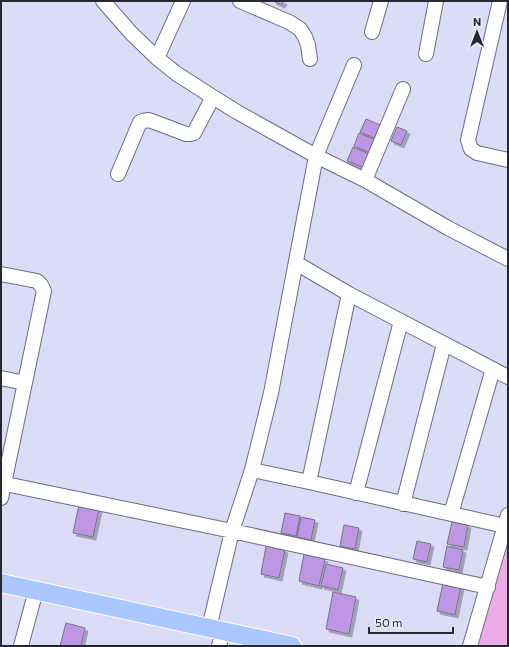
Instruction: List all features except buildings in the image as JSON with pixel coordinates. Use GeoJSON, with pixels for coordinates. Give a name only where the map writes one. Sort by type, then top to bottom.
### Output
{"type":"FeatureCollection","features":[{"type":"Feature","properties":{"kind":"main road"},"geometry":{"type":"LineString","coordinates":[[1,583],[36,590],[217,635],[292,646]]}},
{"type":"Feature","properties":{"kind":"street"},"geometry":{"type":"LineString","coordinates":[[103,1],[131,33],[157,58],[177,74],[213,97],[316,156],[365,180],[448,228],[508,259]]}},
{"type":"Feature","properties":{"kind":"street"},"geometry":{"type":"LineString","coordinates":[[157,58],[182,1]]}},
{"type":"Feature","properties":{"kind":"street"},"geometry":{"type":"LineString","coordinates":[[240,1],[289,22],[300,29],[308,45],[310,59]]}},
{"type":"Feature","properties":{"kind":"street"},"geometry":{"type":"LineString","coordinates":[[372,32],[381,1]]}},
{"type":"Feature","properties":{"kind":"street"},"geometry":{"type":"LineString","coordinates":[[426,54],[436,1]]}},
{"type":"Feature","properties":{"kind":"street"},"geometry":{"type":"LineString","coordinates":[[500,1],[468,140],[471,149],[477,153],[508,160]]}},
{"type":"Feature","properties":{"kind":"street"},"geometry":{"type":"LineString","coordinates":[[217,635],[232,531],[252,470],[271,393],[316,156],[354,64]]}},
{"type":"Feature","properties":{"kind":"street"},"geometry":{"type":"LineString","coordinates":[[365,180],[403,89]]}},
{"type":"Feature","properties":{"kind":"street"},"geometry":{"type":"LineString","coordinates":[[118,174],[140,122],[149,120],[186,134],[194,133],[213,97]]}},
{"type":"Feature","properties":{"kind":"street"},"geometry":{"type":"LineString","coordinates":[[296,263],[349,294],[508,376]]}},
{"type":"Feature","properties":{"kind":"street"},"geometry":{"type":"LineString","coordinates":[[1,274],[37,281],[44,291],[1,498]]}},
{"type":"Feature","properties":{"kind":"street"},"geometry":{"type":"LineString","coordinates":[[309,482],[349,294]]}},
{"type":"Feature","properties":{"kind":"street"},"geometry":{"type":"LineString","coordinates":[[356,493],[401,321]]}},
{"type":"Feature","properties":{"kind":"street"},"geometry":{"type":"LineString","coordinates":[[403,504],[444,344]]}},
{"type":"Feature","properties":{"kind":"street"},"geometry":{"type":"LineString","coordinates":[[450,514],[493,369]]}},
{"type":"Feature","properties":{"kind":"street"},"geometry":{"type":"LineString","coordinates":[[1,378],[24,383]]}},
{"type":"Feature","properties":{"kind":"street"},"geometry":{"type":"LineString","coordinates":[[252,470],[450,514],[506,521],[470,646]]}},
{"type":"Feature","properties":{"kind":"street"},"geometry":{"type":"LineString","coordinates":[[3,483],[488,587]]}},
{"type":"Feature","properties":{"kind":"street"},"geometry":{"type":"LineString","coordinates":[[20,646],[36,590]]}},
{"type":"Feature","properties":{"kind":"shaded area"},"geometry":{"type":"Polygon","coordinates":[[[508,540],[508,646],[477,646],[508,540]]]}}]}
